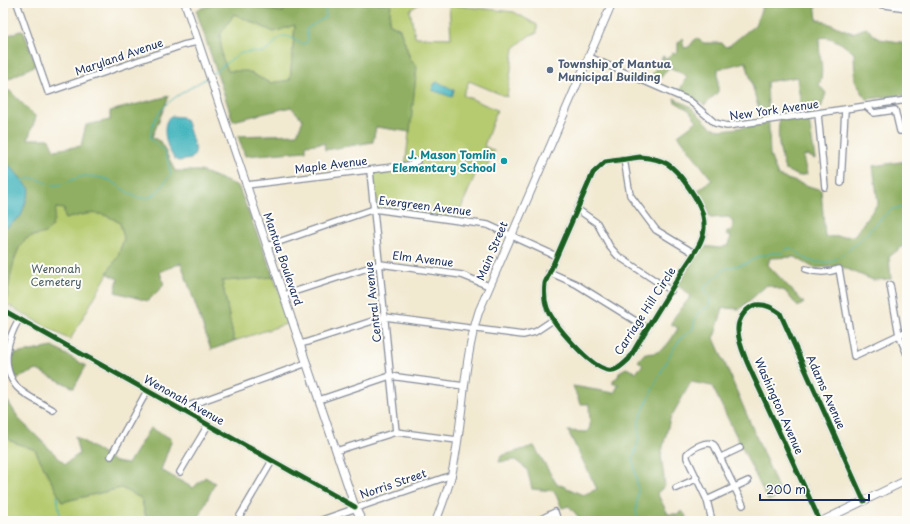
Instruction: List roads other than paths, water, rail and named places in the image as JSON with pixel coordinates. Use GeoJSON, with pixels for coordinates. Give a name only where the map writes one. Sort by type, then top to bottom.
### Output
{"type":"FeatureCollection","features":[{"type":"Feature","properties":{"kind":"main road","name":"Mantua Boulevard"},"geometry":{"type":"LineString","coordinates":[[185,3],[284,296],[303,344],[307,363],[355,507],[362,521]]}},
{"type":"Feature","properties":{"kind":"main road","name":"Main Street"},"geometry":{"type":"LineString","coordinates":[[436,521],[452,475],[464,386],[474,329],[490,286],[612,3]]}},
{"type":"Feature","properties":{"kind":"main road"},"geometry":{"type":"LineString","coordinates":[[821,521],[907,480]]}},
{"type":"Feature","properties":{"kind":"street","name":"Maryland Avenue"},"geometry":{"type":"LineString","coordinates":[[17,3],[48,92],[183,45],[197,42]]}},
{"type":"Feature","properties":{"kind":"street"},"geometry":{"type":"LineString","coordinates":[[871,3],[907,8]]}},
{"type":"Feature","properties":{"kind":"street","name":"New York Avenue"},"geometry":{"type":"LineString","coordinates":[[589,57],[690,101],[710,120],[720,125],[744,125],[907,100]]}},
{"type":"Feature","properties":{"kind":"street"},"geometry":{"type":"LineString","coordinates":[[867,106],[874,113],[894,110],[900,131],[907,130]]}},
{"type":"Feature","properties":{"kind":"street"},"geometry":{"type":"LineString","coordinates":[[841,183],[845,110]]}},
{"type":"Feature","properties":{"kind":"street"},"geometry":{"type":"LineString","coordinates":[[818,114],[825,187]]}},
{"type":"Feature","properties":{"kind":"street","name":"Carriage Hill Circle"},"geometry":{"type":"LineString","coordinates":[[640,157],[658,158],[667,163],[684,181],[699,201],[704,219],[703,235],[694,253],[646,328],[629,359],[619,368],[609,371],[598,368],[590,361],[553,320],[545,301],[545,283],[590,179],[597,168],[605,162],[624,159],[640,157]]}},
{"type":"Feature","properties":{"kind":"street"},"geometry":{"type":"LineString","coordinates":[[624,159],[630,195],[656,230],[694,253]]}},
{"type":"Feature","properties":{"kind":"street","name":"Maple Avenue"},"geometry":{"type":"LineString","coordinates":[[247,185],[409,166],[417,161]]}},
{"type":"Feature","properties":{"kind":"street","name":"Central Avenue"},"geometry":{"type":"LineString","coordinates":[[370,170],[396,432]]}},
{"type":"Feature","properties":{"kind":"street","name":"Evergreen Avenue"},"geometry":{"type":"LineString","coordinates":[[267,246],[374,209],[482,223],[512,235],[556,256]]}},
{"type":"Feature","properties":{"kind":"street"},"geometry":{"type":"LineString","coordinates":[[577,209],[597,223],[610,247],[618,256],[671,290]]}},
{"type":"Feature","properties":{"kind":"street","name":"Elm Avenue"},"geometry":{"type":"LineString","coordinates":[[284,296],[380,264],[462,275],[490,286]]}},
{"type":"Feature","properties":{"kind":"street"},"geometry":{"type":"LineString","coordinates":[[806,269],[815,272],[839,270],[854,356],[907,331]]}},
{"type":"Feature","properties":{"kind":"street"},"geometry":{"type":"LineString","coordinates":[[549,272],[576,284],[646,328]]}},
{"type":"Feature","properties":{"kind":"street"},"geometry":{"type":"LineString","coordinates":[[890,285],[899,334],[907,354]]}},
{"type":"Feature","properties":{"kind":"street","name":"Adams Avenue"},"geometry":{"type":"LineString","coordinates":[[758,304],[773,308],[783,317],[864,501]]}},
{"type":"Feature","properties":{"kind":"street","name":"Washington Avenue"},"geometry":{"type":"LineString","coordinates":[[758,304],[746,310],[740,320],[738,331],[748,366],[821,521]]}},
{"type":"Feature","properties":{"kind":"street","name":"Wenonah Avenue"},"geometry":{"type":"LineString","coordinates":[[3,310],[355,507]]}},
{"type":"Feature","properties":{"kind":"street"},"geometry":{"type":"LineString","coordinates":[[303,344],[385,318],[523,335],[535,332],[553,320]]}},
{"type":"Feature","properties":{"kind":"street"},"geometry":{"type":"LineString","coordinates":[[19,319],[5,353],[10,377],[16,387],[53,410]]}},
{"type":"Feature","properties":{"kind":"street"},"geometry":{"type":"LineString","coordinates":[[183,411],[188,406],[307,363]]}},
{"type":"Feature","properties":{"kind":"street"},"geometry":{"type":"LineString","coordinates":[[319,400],[390,376],[464,386]]}},
{"type":"Feature","properties":{"kind":"street"},"geometry":{"type":"LineString","coordinates":[[111,456],[147,391]]}},
{"type":"Feature","properties":{"kind":"street"},"geometry":{"type":"LineString","coordinates":[[180,472],[208,425]]}},
{"type":"Feature","properties":{"kind":"street"},"geometry":{"type":"LineString","coordinates":[[336,451],[396,432],[457,440]]}},
{"type":"Feature","properties":{"kind":"street"},"geometry":{"type":"LineString","coordinates":[[712,521],[707,500],[687,458],[689,452],[711,443],[716,448],[742,505]]}},
{"type":"Feature","properties":{"kind":"street"},"geometry":{"type":"LineString","coordinates":[[721,457],[740,448]]}},
{"type":"Feature","properties":{"kind":"street"},"geometry":{"type":"LineString","coordinates":[[237,521],[272,461]]}},
{"type":"Feature","properties":{"kind":"street","name":"Norris Street"},"geometry":{"type":"LineString","coordinates":[[319,521],[355,507],[452,475]]}},
{"type":"Feature","properties":{"kind":"street"},"geometry":{"type":"LineString","coordinates":[[676,488],[696,479]]}},
{"type":"Feature","properties":{"kind":"street"},"geometry":{"type":"LineString","coordinates":[[707,500],[748,481]]}},
{"type":"Feature","properties":{"kind":"street"},"geometry":{"type":"LineString","coordinates":[[537,521],[555,512],[558,521]]}},
{"type":"Feature","properties":{"kind":"water"},"geometry":{"type":"Polygon","coordinates":[[[438,82],[454,90],[452,97],[432,90],[435,83],[438,82]]]}},
{"type":"Feature","properties":{"kind":"water"},"geometry":{"type":"Polygon","coordinates":[[[171,116],[182,117],[187,122],[195,149],[195,154],[191,159],[178,161],[174,158],[168,146],[165,125],[171,116]]]}},
{"type":"Feature","properties":{"kind":"water"},"geometry":{"type":"Polygon","coordinates":[[[3,158],[30,189],[21,216],[3,230],[3,158]]]}},
{"type":"Feature","properties":{"kind":"waterway"},"geometry":{"type":"LineString","coordinates":[[212,74],[234,57],[242,53],[260,53],[266,51],[282,36],[290,37],[302,44],[306,43],[308,39],[306,29],[326,17],[324,3]]}},
{"type":"Feature","properties":{"kind":"waterway"},"geometry":{"type":"LineString","coordinates":[[23,181],[35,178],[52,185],[60,185],[81,177],[93,176],[112,181],[127,192],[138,197],[150,197],[159,190],[171,174],[164,151],[153,141],[150,134],[156,119],[161,111],[174,98],[208,77]]}},
{"type":"Feature","properties":{"kind":"waterway"},"geometry":{"type":"LineString","coordinates":[[638,521],[636,510],[638,490],[633,459],[639,439],[639,420],[672,351],[681,338],[693,329],[694,322],[699,312],[709,307],[710,297],[704,289],[705,287],[726,268],[745,264],[761,255],[783,253],[788,248],[794,250],[810,261],[832,261],[849,250],[892,209],[907,207]]}},
{"type":"Feature","properties":{"kind":"waterway"},"geometry":{"type":"LineString","coordinates":[[57,496],[61,521]]}},
{"type":"Feature","properties":{"kind":"place","name":"Township of Mantua Municipal Building"},"geometry":{"type":"Point","coordinates":[550,70]}},
{"type":"Feature","properties":{"kind":"place","name":"J. Mason Tomlin Elementary School"},"geometry":{"type":"Point","coordinates":[504,161]}},
{"type":"Feature","properties":{"kind":"park label","name":"Wenonah Cemetery"},"geometry":{"type":"Point","coordinates":[56,275]}}]}
